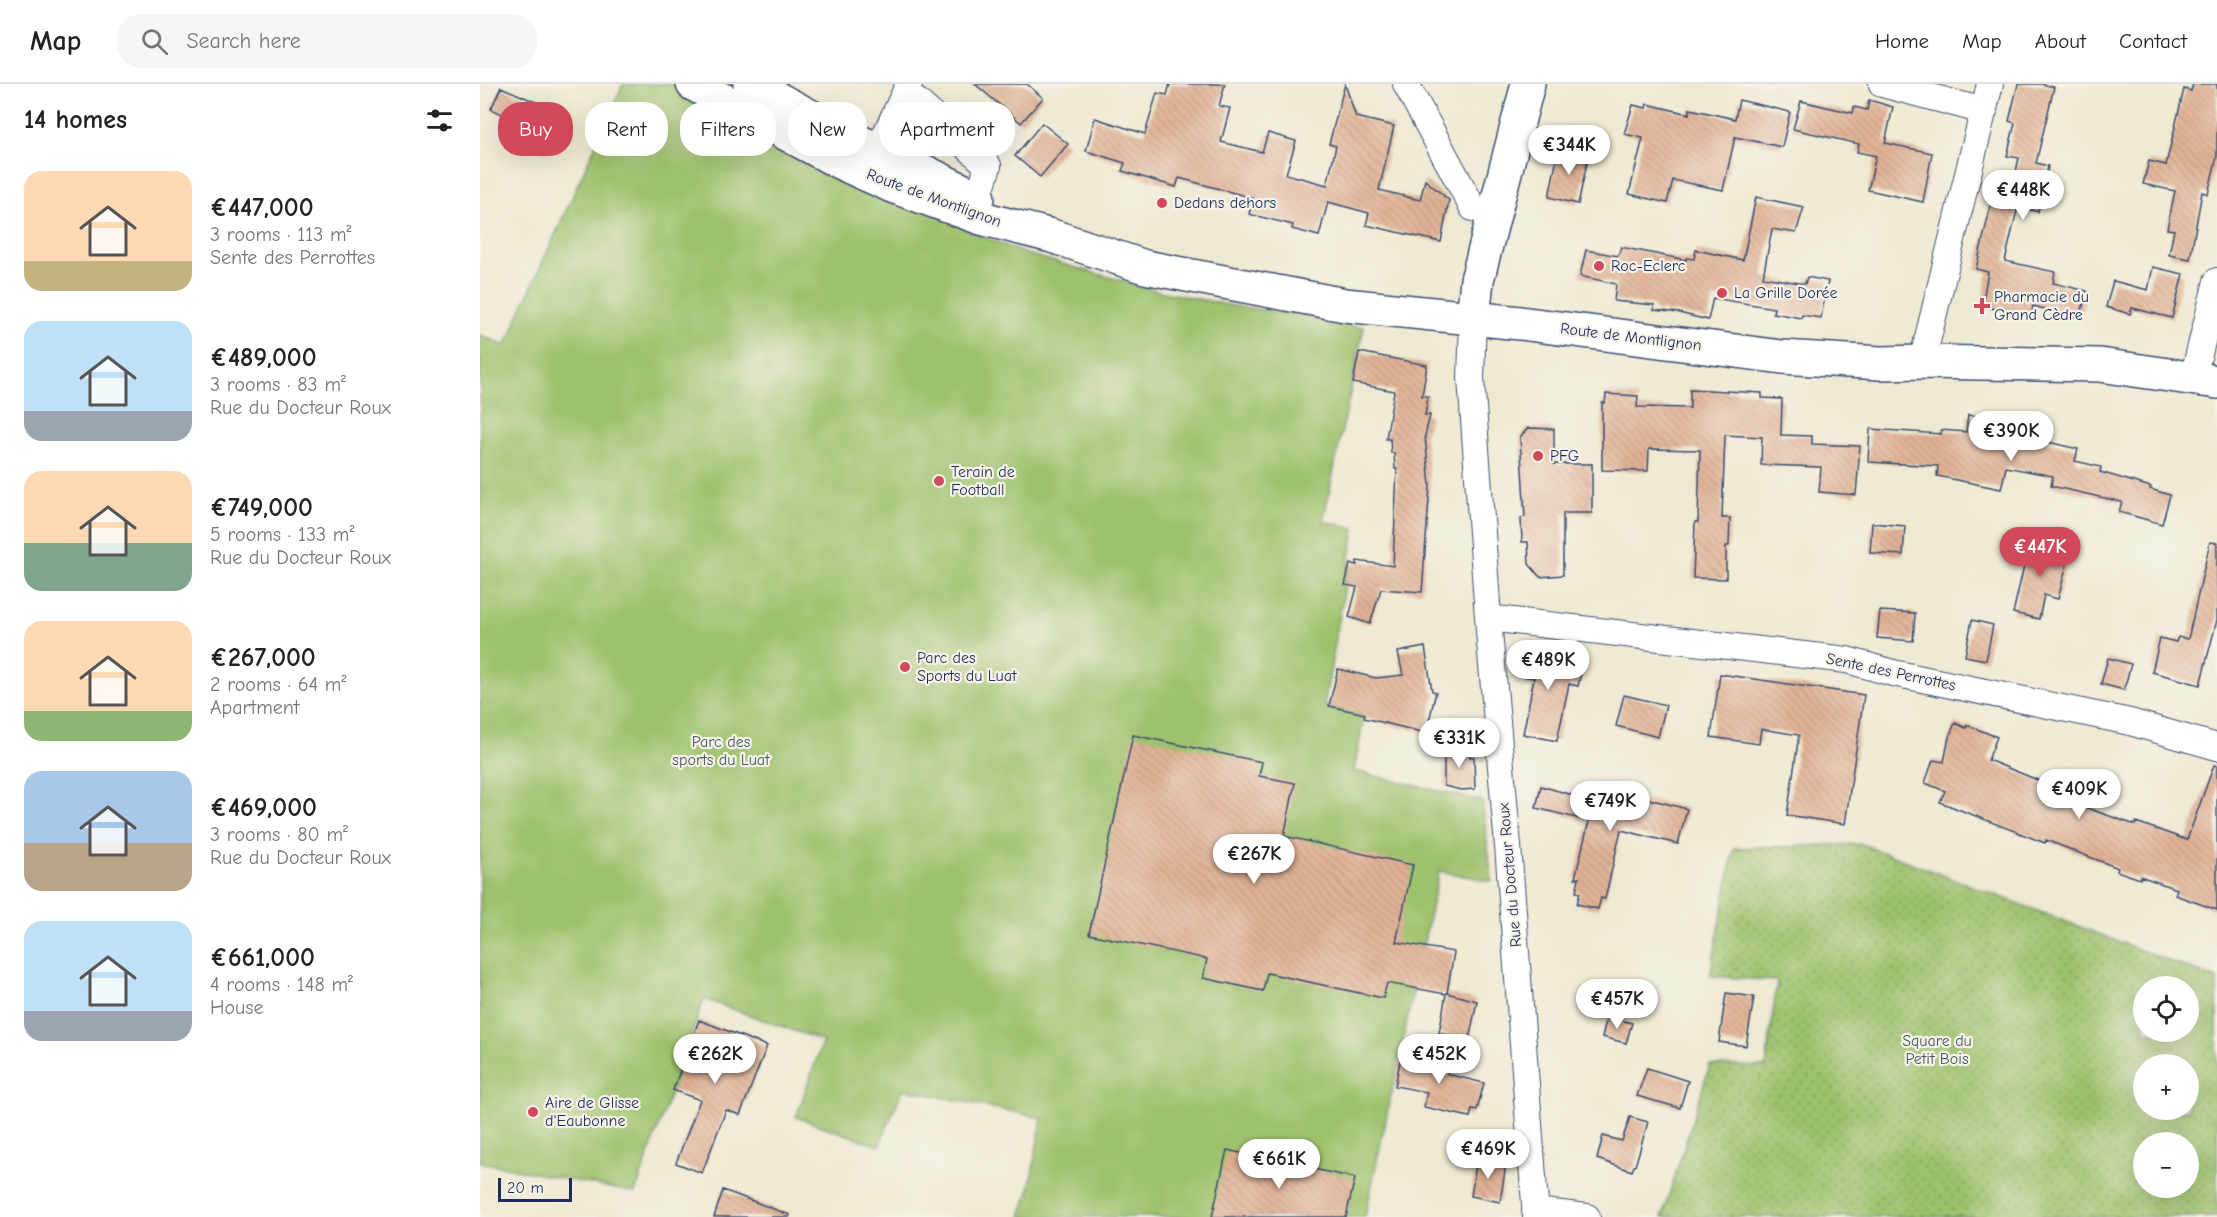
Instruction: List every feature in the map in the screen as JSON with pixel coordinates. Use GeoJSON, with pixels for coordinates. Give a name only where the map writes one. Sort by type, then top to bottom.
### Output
{"type":"FeatureCollection","features":[{"type":"Feature","properties":{"kind":"main road","name":"Route de Montlignon"},"geometry":{"type":"LineString","coordinates":[[693,84],[839,162],[873,162],[978,198],[1052,236]]}},
{"type":"Feature","properties":{"kind":"main road","name":"Route de Montlignon"},"geometry":{"type":"LineString","coordinates":[[750,84],[849,137],[873,162],[981,218],[1052,236],[1145,267],[1345,305],[1473,318],[1782,357],[1881,363],[2100,365],[2205,380]]}},
{"type":"Feature","properties":{"kind":"main road"},"geometry":{"type":"LineString","coordinates":[[1473,318],[1477,280],[1528,84]]}},
{"type":"Feature","properties":{"kind":"street"},"geometry":{"type":"LineString","coordinates":[[1406,84],[1473,208],[1495,213]]}},
{"type":"Feature","properties":{"kind":"street"},"geometry":{"type":"LineString","coordinates":[[1882,84],[1984,111]]}},
{"type":"Feature","properties":{"kind":"street"},"geometry":{"type":"LineString","coordinates":[[1922,362],[1990,84]]}},
{"type":"Feature","properties":{"kind":"street"},"geometry":{"type":"LineString","coordinates":[[873,162],[907,89],[918,102],[988,166],[978,198]]}},
{"type":"Feature","properties":{"kind":"street"},"geometry":{"type":"LineString","coordinates":[[2205,380],[2217,281]]}},
{"type":"Feature","properties":{"kind":"street","name":"Rue du Docteur Roux"},"geometry":{"type":"LineString","coordinates":[[1473,318],[1472,378],[1488,618],[1509,854],[1535,1214]]}},
{"type":"Feature","properties":{"kind":"street","name":"Sente des Perrottes"},"geometry":{"type":"LineString","coordinates":[[1488,618],[1847,660],[1893,673],[2130,722],[2217,747]]}},
{"type":"Feature","properties":{"kind":"street"},"geometry":{"type":"LineString","coordinates":[[1535,1214],[1587,1217]]}},
{"type":"Feature","properties":{"kind":"green space","name":"Parc des Sports du Luat"},"geometry":{"type":"Polygon","coordinates":[[[623,84],[692,84],[726,102],[680,102],[680,156],[776,156],[776,129],[788,135],[788,156],[828,156],[965,229],[1023,253],[1158,291],[1234,306],[1342,320],[1352,326],[1364,327],[1323,521],[1355,528],[1324,706],[1364,716],[1354,771],[1482,801],[1492,881],[1439,871],[1365,1217],[1021,1217],[1029,1191],[1042,1118],[903,1089],[879,1146],[796,1117],[823,1041],[704,999],[635,1193],[480,1162],[480,335],[505,346],[591,156],[668,156],[668,102],[615,102],[623,84]]]}},
{"type":"Feature","properties":{"kind":"green space","name":"Square du Petit Bois"},"geometry":{"type":"Polygon","coordinates":[[[1861,844],[2217,979],[2217,1217],[1662,1217],[1710,1065],[1766,1067],[1777,981],[1710,976],[1734,848],[1861,844]]]}},
{"type":"Feature","properties":{"kind":"building"},"geometry":{"type":"Polygon","coordinates":[[[975,84],[1027,84],[1043,98],[1021,123],[1015,118],[1015,102],[996,102],[975,84]]]}},
{"type":"Feature","properties":{"kind":"building"},"geometry":{"type":"Polygon","coordinates":[[[1170,84],[1225,84],[1219,106],[1230,108],[1221,142],[1262,152],[1268,133],[1296,141],[1286,174],[1327,185],[1336,146],[1329,144],[1345,84],[1356,117],[1394,126],[1379,190],[1420,200],[1425,180],[1449,200],[1441,242],[1366,225],[1369,213],[1328,202],[1319,236],[1292,229],[1293,225],[1249,214],[1253,198],[1179,178],[1176,187],[1122,171],[1125,163],[1086,151],[1095,118],[1145,134],[1157,93],[1167,95],[1170,84]]]}},
{"type":"Feature","properties":{"kind":"building"},"geometry":{"type":"Polygon","coordinates":[[[2018,84],[2041,84],[2054,87],[2036,163],[2048,166],[2038,212],[2018,206],[2005,261],[2055,272],[2053,283],[2087,291],[2080,318],[2033,306],[2031,317],[1982,306],[1988,272],[1976,269],[1992,200],[2009,203],[2019,158],[2007,156],[2015,123],[2009,121],[2018,84]]]}},
{"type":"Feature","properties":{"kind":"building"},"geometry":{"type":"Polygon","coordinates":[[[2193,84],[2217,84],[2217,156],[2208,194],[2202,192],[2190,259],[2169,255],[2174,230],[2167,229],[2175,191],[2143,184],[2149,161],[2166,165],[2184,89],[2191,91],[2193,84]]]}},
{"type":"Feature","properties":{"kind":"building"},"geometry":{"type":"Polygon","coordinates":[[[501,87],[535,102],[498,102],[498,112],[491,109],[501,87]]]}},
{"type":"Feature","properties":{"kind":"building"},"geometry":{"type":"Polygon","coordinates":[[[1739,100],[1790,112],[1782,147],[1735,137],[1723,190],[1673,180],[1667,203],[1629,194],[1643,138],[1624,134],[1633,105],[1646,108],[1647,104],[1689,114],[1690,109],[1735,119],[1739,100]]]}},
{"type":"Feature","properties":{"kind":"building"},"geometry":{"type":"Polygon","coordinates":[[[1869,100],[1893,107],[1885,143],[1932,153],[1923,202],[1868,190],[1876,156],[1857,152],[1859,144],[1793,129],[1801,101],[1853,113],[1854,107],[1867,110],[1869,100]]]}},
{"type":"Feature","properties":{"kind":"building"},"geometry":{"type":"Polygon","coordinates":[[[1042,123],[1068,144],[1040,177],[1015,156],[1042,123]]]}},
{"type":"Feature","properties":{"kind":"building"},"geometry":{"type":"Polygon","coordinates":[[[1564,148],[1589,154],[1578,204],[1549,197],[1557,158],[1561,159],[1564,148]]]}},
{"type":"Feature","properties":{"kind":"building"},"geometry":{"type":"Polygon","coordinates":[[[1756,197],[1804,207],[1796,233],[1772,229],[1763,277],[1805,284],[1807,277],[1828,281],[1821,318],[1802,315],[1801,318],[1773,313],[1774,308],[1713,298],[1708,320],[1654,310],[1654,305],[1614,301],[1616,284],[1580,276],[1586,250],[1618,256],[1621,247],[1686,260],[1686,258],[1694,259],[1696,250],[1743,260],[1756,197]]]}},
{"type":"Feature","properties":{"kind":"building"},"geometry":{"type":"Polygon","coordinates":[[[2153,267],[2183,274],[2172,318],[2132,308],[2130,314],[2106,307],[2113,281],[2148,290],[2153,267]]]}},
{"type":"Feature","properties":{"kind":"building"},"geometry":{"type":"Polygon","coordinates":[[[1359,352],[1427,365],[1422,396],[1428,396],[1425,415],[1430,415],[1425,436],[1430,485],[1422,592],[1381,589],[1370,624],[1349,617],[1357,587],[1345,585],[1350,564],[1357,565],[1357,561],[1393,566],[1397,469],[1395,469],[1394,453],[1391,453],[1390,439],[1386,439],[1394,391],[1353,383],[1359,352]]]}},
{"type":"Feature","properties":{"kind":"building"},"geometry":{"type":"Polygon","coordinates":[[[1690,389],[1762,393],[1762,398],[1782,399],[1781,435],[1812,436],[1812,444],[1860,446],[1856,495],[1819,492],[1821,467],[1761,465],[1762,437],[1725,435],[1722,518],[1730,518],[1729,546],[1726,546],[1726,579],[1693,578],[1695,522],[1698,522],[1700,450],[1649,449],[1648,471],[1602,470],[1602,403],[1605,403],[1606,394],[1638,396],[1637,407],[1690,408],[1690,389]]]}},
{"type":"Feature","properties":{"kind":"building"},"geometry":{"type":"Polygon","coordinates":[[[1968,415],[2024,425],[2029,427],[2028,431],[2037,432],[2035,439],[2078,449],[2075,461],[2101,467],[2100,472],[2170,495],[2162,524],[2119,512],[2122,502],[2051,486],[2053,476],[2006,467],[2001,489],[1937,476],[1938,466],[1868,462],[1870,429],[1941,434],[1941,430],[1966,432],[1968,415]]]}},
{"type":"Feature","properties":{"kind":"building"},"geometry":{"type":"Polygon","coordinates":[[[1528,428],[1554,429],[1554,464],[1592,464],[1592,513],[1563,513],[1563,575],[1540,577],[1529,564],[1528,542],[1522,542],[1521,518],[1525,517],[1520,437],[1528,428]]]}},
{"type":"Feature","properties":{"kind":"building"},"geometry":{"type":"Polygon","coordinates":[[[1872,523],[1905,526],[1903,555],[1870,553],[1872,523]]]}},
{"type":"Feature","properties":{"kind":"building"},"geometry":{"type":"Polygon","coordinates":[[[2033,541],[2068,549],[2065,563],[2067,564],[2058,599],[2044,595],[2039,619],[2013,613],[2027,553],[2029,554],[2033,541]]]}},
{"type":"Feature","properties":{"kind":"building"},"geometry":{"type":"Polygon","coordinates":[[[2210,542],[2217,543],[2217,620],[2200,685],[2152,672],[2160,638],[2176,642],[2178,637],[2188,639],[2210,542]]]}},
{"type":"Feature","properties":{"kind":"building"},"geometry":{"type":"Polygon","coordinates":[[[1880,611],[1915,613],[1913,641],[1877,638],[1880,611]]]}},
{"type":"Feature","properties":{"kind":"building"},"geometry":{"type":"Polygon","coordinates":[[[1972,620],[1993,625],[1986,660],[1965,656],[1972,620]]]}},
{"type":"Feature","properties":{"kind":"building"},"geometry":{"type":"Polygon","coordinates":[[[1425,647],[1432,691],[1436,692],[1426,733],[1364,718],[1365,714],[1329,706],[1338,669],[1376,678],[1403,675],[1398,652],[1425,647]]]}},
{"type":"Feature","properties":{"kind":"building"},"geometry":{"type":"Polygon","coordinates":[[[1526,649],[1584,660],[1578,686],[1569,684],[1557,741],[1523,734],[1534,678],[1520,676],[1526,649]]]}},
{"type":"Feature","properties":{"kind":"building"},"geometry":{"type":"Polygon","coordinates":[[[2108,658],[2131,664],[2124,690],[2101,684],[2108,658]]]}},
{"type":"Feature","properties":{"kind":"building"},"geometry":{"type":"Polygon","coordinates":[[[1720,674],[1864,695],[1845,824],[1787,815],[1799,735],[1761,729],[1759,744],[1711,737],[1720,674]]]}},
{"type":"Feature","properties":{"kind":"building"},"geometry":{"type":"Polygon","coordinates":[[[1624,695],[1666,705],[1658,737],[1616,726],[1624,695]]]}},
{"type":"Feature","properties":{"kind":"building"},"geometry":{"type":"Polygon","coordinates":[[[1955,723],[1966,728],[1967,725],[1997,737],[1988,760],[2045,783],[2044,786],[2084,807],[2187,840],[2214,765],[2217,766],[2217,910],[2175,895],[2177,889],[2140,876],[2140,879],[2117,871],[2118,868],[2046,840],[2045,843],[1940,802],[1945,791],[1925,783],[1933,760],[1944,762],[1949,737],[1955,723]]]}},
{"type":"Feature","properties":{"kind":"building"},"geometry":{"type":"Polygon","coordinates":[[[1133,735],[1262,762],[1259,776],[1295,783],[1284,836],[1413,865],[1396,942],[1454,952],[1447,993],[1477,1001],[1469,1040],[1439,1033],[1446,994],[1387,983],[1383,998],[1267,973],[1263,991],[1203,978],[1207,959],[1089,934],[1133,735]]]}},
{"type":"Feature","properties":{"kind":"building"},"geometry":{"type":"Polygon","coordinates":[[[1444,747],[1470,747],[1470,757],[1474,757],[1475,789],[1461,790],[1444,786],[1444,747]]]}},
{"type":"Feature","properties":{"kind":"building"},"geometry":{"type":"Polygon","coordinates":[[[1541,786],[1583,798],[1586,788],[1648,804],[1649,799],[1687,809],[1678,844],[1621,830],[1605,899],[1601,898],[1598,909],[1577,904],[1580,893],[1576,892],[1579,878],[1575,878],[1589,821],[1536,808],[1541,786]]]}},
{"type":"Feature","properties":{"kind":"building"},"geometry":{"type":"Polygon","coordinates":[[[1726,993],[1754,997],[1746,1046],[1719,1042],[1726,993]]]}},
{"type":"Feature","properties":{"kind":"building"},"geometry":{"type":"Polygon","coordinates":[[[1607,1017],[1632,1023],[1626,1043],[1602,1037],[1607,1017]]]}},
{"type":"Feature","properties":{"kind":"building"},"geometry":{"type":"Polygon","coordinates":[[[699,1020],[767,1046],[740,1115],[726,1110],[702,1173],[676,1163],[700,1100],[673,1090],[699,1020]]]}},
{"type":"Feature","properties":{"kind":"building"},"geometry":{"type":"Polygon","coordinates":[[[1402,1051],[1450,1062],[1447,1074],[1484,1083],[1477,1110],[1472,1109],[1470,1117],[1424,1107],[1427,1092],[1395,1086],[1402,1051]]]}},
{"type":"Feature","properties":{"kind":"building"},"geometry":{"type":"Polygon","coordinates":[[[1647,1068],[1688,1081],[1680,1108],[1637,1096],[1647,1068]]]}},
{"type":"Feature","properties":{"kind":"building"},"geometry":{"type":"Polygon","coordinates":[[[1630,1117],[1648,1122],[1632,1171],[1597,1159],[1603,1136],[1622,1141],[1630,1117]]]}},
{"type":"Feature","properties":{"kind":"building"},"geometry":{"type":"Polygon","coordinates":[[[1227,1150],[1355,1178],[1346,1217],[1212,1217],[1227,1150]]]}},
{"type":"Feature","properties":{"kind":"building"},"geometry":{"type":"Polygon","coordinates":[[[1477,1158],[1506,1164],[1500,1202],[1471,1196],[1477,1158]]]}},
{"type":"Feature","properties":{"kind":"building"},"geometry":{"type":"Polygon","coordinates":[[[723,1190],[790,1215],[789,1217],[714,1217],[723,1190]]]}},
{"type":"Feature","properties":{"kind":"place","name":"Dedans dehors"},"geometry":{"type":"Point","coordinates":[1162,203]}},
{"type":"Feature","properties":{"kind":"place","name":"Roc-Eclerc"},"geometry":{"type":"Point","coordinates":[1599,266]}},
{"type":"Feature","properties":{"kind":"place","name":"La Grille Dorée"},"geometry":{"type":"Point","coordinates":[1722,293]}},
{"type":"Feature","properties":{"kind":"place","name":"Pharmacie du Grand Cèdre"},"geometry":{"type":"Point","coordinates":[1982,306]}},
{"type":"Feature","properties":{"kind":"place","name":"PFG"},"geometry":{"type":"Point","coordinates":[1538,456]}},
{"type":"Feature","properties":{"kind":"place","name":"Terain de Football"},"geometry":{"type":"Point","coordinates":[939,481]}},
{"type":"Feature","properties":{"kind":"place","name":"Parc des Sports du Luat"},"geometry":{"type":"Point","coordinates":[905,667]}},
{"type":"Feature","properties":{"kind":"place","name":"Aire de Glisse d'Eaubonne"},"geometry":{"type":"Point","coordinates":[533,1112]}},
{"type":"Feature","properties":{"kind":"park label","name":"Parc des sports du Luat"},"geometry":{"type":"Point","coordinates":[721,751]}}]}
